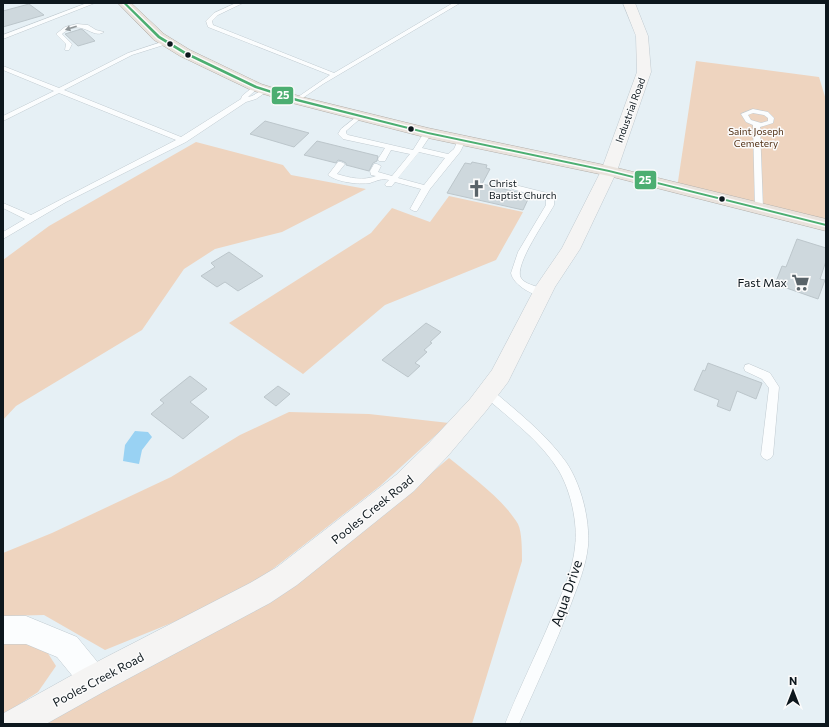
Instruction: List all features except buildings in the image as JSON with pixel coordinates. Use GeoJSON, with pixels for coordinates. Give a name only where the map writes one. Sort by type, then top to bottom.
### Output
{"type":"FeatureCollection","features":[{"type":"Feature","properties":{"kind":"highway"},"geometry":{"type":"LineString","coordinates":[[124,3],[136,16],[168,42],[185,53],[261,88],[297,100],[428,133],[608,171],[826,225]]}},
{"type":"Feature","properties":{"kind":"main road","name":"Industrial Road"},"geometry":{"type":"LineString","coordinates":[[608,171],[644,72],[642,36],[629,3]]}},
{"type":"Feature","properties":{"kind":"main road","name":"Pooles Creek Road"},"geometry":{"type":"LineString","coordinates":[[15,724],[94,680],[224,613],[288,576],[405,483],[438,450],[488,393],[506,365],[543,293],[571,249],[608,171]]}},
{"type":"Feature","properties":{"kind":"street"},"geometry":{"type":"LineString","coordinates":[[3,630],[26,630],[67,647],[94,680]]}},
{"type":"Feature","properties":{"kind":"lane"},"geometry":{"type":"LineString","coordinates":[[3,37],[92,3]]}},
{"type":"Feature","properties":{"kind":"lane"},"geometry":{"type":"LineString","coordinates":[[240,3],[213,16],[209,21],[210,26],[335,75]]}},
{"type":"Feature","properties":{"kind":"lane"},"geometry":{"type":"LineString","coordinates":[[297,100],[335,75],[457,3]]}},
{"type":"Feature","properties":{"kind":"lane"},"geometry":{"type":"LineString","coordinates":[[67,49],[69,44],[60,37],[60,34],[68,28],[83,25],[88,26],[94,32],[101,32]]}},
{"type":"Feature","properties":{"kind":"lane"},"geometry":{"type":"LineString","coordinates":[[3,119],[130,54],[168,42]]}},
{"type":"Feature","properties":{"kind":"lane"},"geometry":{"type":"LineString","coordinates":[[3,68],[182,140]]}},
{"type":"Feature","properties":{"kind":"lane"},"geometry":{"type":"LineString","coordinates":[[244,100],[244,97],[261,88]]}},
{"type":"Feature","properties":{"kind":"lane"},"geometry":{"type":"LineString","coordinates":[[3,236],[30,218],[203,128],[244,100],[254,98],[261,88]]}},
{"type":"Feature","properties":{"kind":"lane"},"geometry":{"type":"LineString","coordinates":[[360,116],[343,130],[342,134],[346,137],[389,147],[450,157]]}},
{"type":"Feature","properties":{"kind":"lane"},"geometry":{"type":"LineString","coordinates":[[756,124],[760,208]]}},
{"type":"Feature","properties":{"kind":"lane"},"geometry":{"type":"LineString","coordinates":[[391,182],[416,151],[428,133]]}},
{"type":"Feature","properties":{"kind":"lane"},"geometry":{"type":"LineString","coordinates":[[414,209],[426,188],[457,150],[462,140]]}},
{"type":"Feature","properties":{"kind":"lane"},"geometry":{"type":"LineString","coordinates":[[389,147],[374,170],[374,173],[383,176],[391,182],[426,188]]}},
{"type":"Feature","properties":{"kind":"lane"},"geometry":{"type":"LineString","coordinates":[[342,164],[332,175],[354,181],[370,182],[383,176]]}},
{"type":"Feature","properties":{"kind":"lane"},"geometry":{"type":"LineString","coordinates":[[515,187],[544,195],[550,199],[550,205],[526,247],[515,273],[517,279],[526,287],[543,293]]}},
{"type":"Feature","properties":{"kind":"lane"},"geometry":{"type":"LineString","coordinates":[[3,205],[30,218]]}},
{"type":"Feature","properties":{"kind":"lane"},"geometry":{"type":"LineString","coordinates":[[749,368],[766,376],[774,386],[767,454]]}},
{"type":"Feature","properties":{"kind":"lane","name":"Aqua Drive"},"geometry":{"type":"LineString","coordinates":[[488,393],[536,437],[551,454],[568,478],[576,498],[582,537],[578,563],[572,584],[555,629],[512,724]]}},
{"type":"Feature","properties":{"kind":"green space","name":"Saint Joseph Cemetery"},"geometry":{"type":"Polygon","coordinates":[[[696,61],[819,77],[826,100],[826,225],[677,188],[696,61]]]}},
{"type":"Feature","properties":{"kind":"green space"},"geometry":{"type":"Polygon","coordinates":[[[196,142],[283,165],[291,175],[366,189],[282,232],[215,249],[184,269],[142,330],[16,406],[3,420],[3,260],[49,226],[196,142]]]}},
{"type":"Feature","properties":{"kind":"green space"},"geometry":{"type":"Polygon","coordinates":[[[449,196],[523,212],[496,260],[385,305],[303,374],[229,323],[371,233],[392,208],[430,222],[449,196]]]}},
{"type":"Feature","properties":{"kind":"green space"},"geometry":{"type":"Polygon","coordinates":[[[289,412],[369,414],[449,423],[380,486],[238,596],[105,650],[44,615],[3,616],[3,553],[52,533],[171,477],[240,435],[289,412]]]}},
{"type":"Feature","properties":{"kind":"green space"},"geometry":{"type":"Polygon","coordinates":[[[449,458],[496,497],[512,515],[518,524],[522,542],[522,561],[472,724],[41,724],[374,522],[449,458]]]}},
{"type":"Feature","properties":{"kind":"green space"},"geometry":{"type":"Polygon","coordinates":[[[3,642],[22,642],[44,647],[56,666],[38,692],[3,715],[3,642]]]}},
{"type":"Feature","properties":{"kind":"water"},"geometry":{"type":"Polygon","coordinates":[[[135,431],[148,432],[152,437],[142,450],[139,464],[123,461],[125,445],[135,431]]]}},
{"type":"Feature","properties":{"kind":"transit line","name":"25"},"geometry":{"type":"LineString","coordinates":[[124,3],[159,37],[185,53],[256,87],[297,100],[428,133],[609,171],[826,225]]}},
{"type":"Feature","properties":{"kind":"place","name":"Christ Baptist Church"},"geometry":{"type":"Point","coordinates":[476,189]}},
{"type":"Feature","properties":{"kind":"place","name":"Fast Max"},"geometry":{"type":"Point","coordinates":[800,282]}}]}
